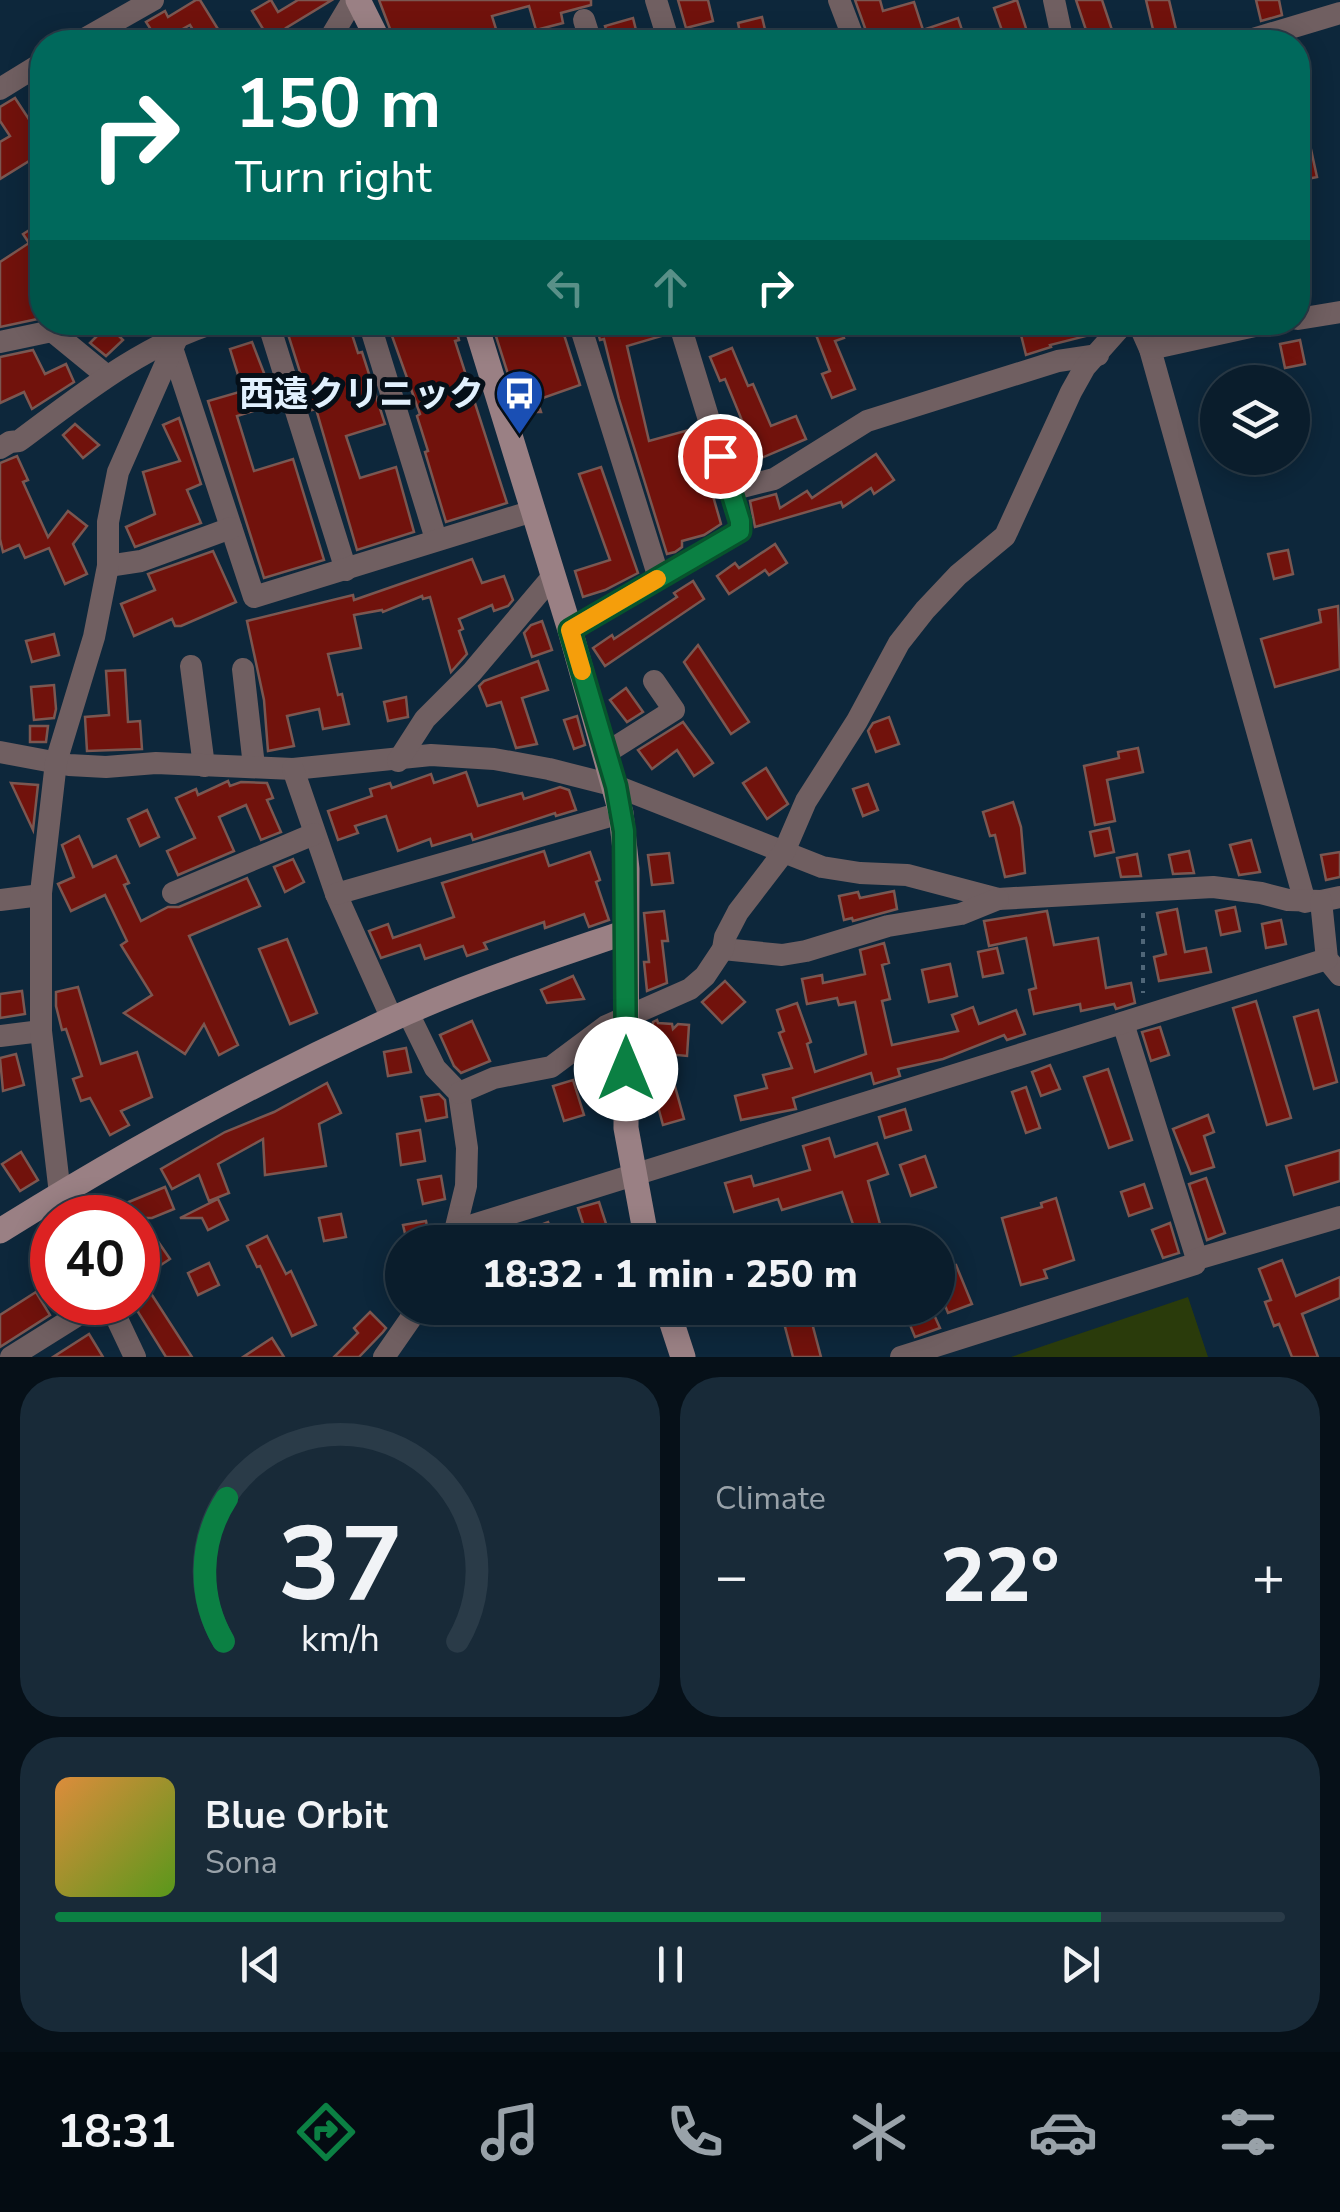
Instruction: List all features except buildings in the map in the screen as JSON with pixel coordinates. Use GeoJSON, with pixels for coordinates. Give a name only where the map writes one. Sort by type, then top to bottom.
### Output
{"type":"FeatureCollection","features":[{"type":"Feature","properties":{"kind":"street"},"geometry":{"type":"LineString","coordinates":[[100,30],[153,0]]}},
{"type":"Feature","properties":{"kind":"street"},"geometry":{"type":"LineString","coordinates":[[336,30],[356,0],[372,30]]}},
{"type":"Feature","properties":{"kind":"street"},"geometry":{"type":"LineString","coordinates":[[656,0],[665,30]]}},
{"type":"Feature","properties":{"kind":"street"},"geometry":{"type":"LineString","coordinates":[[839,0],[850,30]]}},
{"type":"Feature","properties":{"kind":"street"},"geometry":{"type":"LineString","coordinates":[[1054,0],[1061,30]]}},
{"type":"Feature","properties":{"kind":"street"},"geometry":{"type":"LineString","coordinates":[[1285,30],[1340,14]]}},
{"type":"Feature","properties":{"kind":"street"},"geometry":{"type":"LineString","coordinates":[[0,90],[30,72]]}},
{"type":"Feature","properties":{"kind":"street"},"geometry":{"type":"LineString","coordinates":[[1310,317],[1340,312]]}},
{"type":"Feature","properties":{"kind":"street"},"geometry":{"type":"LineString","coordinates":[[0,342],[30,335]]}},
{"type":"Feature","properties":{"kind":"street"},"geometry":{"type":"LineString","coordinates":[[58,335],[107,376]]}},
{"type":"Feature","properties":{"kind":"street"},"geometry":{"type":"LineString","coordinates":[[3,438],[19,441],[107,376],[179,335]]}},
{"type":"Feature","properties":{"kind":"street"},"geometry":{"type":"LineString","coordinates":[[179,335],[231,528],[254,596],[533,511]]}},
{"type":"Feature","properties":{"kind":"street"},"geometry":{"type":"LineString","coordinates":[[64,1195],[41,1030],[41,895],[56,762],[94,637],[108,566],[108,522],[118,472],[179,335]]}},
{"type":"Feature","properties":{"kind":"street"},"geometry":{"type":"LineString","coordinates":[[272,335],[346,570]]}},
{"type":"Feature","properties":{"kind":"street"},"geometry":{"type":"LineString","coordinates":[[372,335],[436,540]]}},
{"type":"Feature","properties":{"kind":"street"},"geometry":{"type":"LineString","coordinates":[[479,335],[570,630],[621,813],[627,869],[626,1128],[644,1225]]}},
{"type":"Feature","properties":{"kind":"street"},"geometry":{"type":"LineString","coordinates":[[583,335],[659,578]]}},
{"type":"Feature","properties":{"kind":"street"},"geometry":{"type":"LineString","coordinates":[[570,630],[740,531],[683,335]]}},
{"type":"Feature","properties":{"kind":"street"},"geometry":{"type":"LineString","coordinates":[[459,1093],[494,1078],[552,1067],[606,1026],[690,989],[705,976],[723,950],[738,912],[784,852],[806,802],[899,643],[958,575],[1005,536],[1070,392],[1085,367],[1115,335]]}},
{"type":"Feature","properties":{"kind":"street"},"geometry":{"type":"LineString","coordinates":[[486,1225],[633,1174],[1133,1021],[1336,970],[1322,900],[1144,335]]}},
{"type":"Feature","properties":{"kind":"street"},"geometry":{"type":"LineString","coordinates":[[1150,348],[1210,335]]}},
{"type":"Feature","properties":{"kind":"street"},"geometry":{"type":"LineString","coordinates":[[730,490],[774,479],[867,420],[1058,360],[1099,355]]}},
{"type":"Feature","properties":{"kind":"street"},"geometry":{"type":"LineString","coordinates":[[108,566],[141,562],[231,528]]}},
{"type":"Feature","properties":{"kind":"street"},"geometry":{"type":"LineString","coordinates":[[398,761],[426,720],[553,576]]}},
{"type":"Feature","properties":{"kind":"street"},"geometry":{"type":"LineString","coordinates":[[191,666],[204,766]]}},
{"type":"Feature","properties":{"kind":"street"},"geometry":{"type":"LineString","coordinates":[[243,668],[254,766]]}},
{"type":"Feature","properties":{"kind":"street"},"geometry":{"type":"LineString","coordinates":[[606,754],[674,710],[654,680]]}},
{"type":"Feature","properties":{"kind":"street"},"geometry":{"type":"LineString","coordinates":[[0,752],[106,767],[156,763],[293,769],[432,756],[494,759],[549,768],[616,786],[822,866],[860,873],[907,874],[998,898],[1213,887],[1322,900]]}},
{"type":"Feature","properties":{"kind":"street"},"geometry":{"type":"LineString","coordinates":[[293,769],[336,894],[400,1016],[445,1082],[459,1093],[467,1148],[466,1186],[457,1225]]}},
{"type":"Feature","properties":{"kind":"street"},"geometry":{"type":"LineString","coordinates":[[336,894],[621,813]]}},
{"type":"Feature","properties":{"kind":"street"},"geometry":{"type":"LineString","coordinates":[[173,893],[314,834]]}},
{"type":"Feature","properties":{"kind":"street"},"geometry":{"type":"LineString","coordinates":[[0,900],[41,895]]}},
{"type":"Feature","properties":{"kind":"street"},"geometry":{"type":"LineString","coordinates":[[723,950],[794,953],[888,926],[961,914],[998,898]]}},
{"type":"Feature","properties":{"kind":"street"},"geometry":{"type":"LineString","coordinates":[[80,1195],[166,1132],[400,1016],[512,970],[626,932]]}},
{"type":"Feature","properties":{"kind":"street"},"geometry":{"type":"LineString","coordinates":[[901,1357],[1195,1264],[1197,1259],[1133,1021]]}},
{"type":"Feature","properties":{"kind":"street"},"geometry":{"type":"LineString","coordinates":[[0,1036],[41,1030]]}},
{"type":"Feature","properties":{"kind":"street"},"geometry":{"type":"LineString","coordinates":[[1197,1259],[1340,1217]]}},
{"type":"Feature","properties":{"kind":"street"},"geometry":{"type":"LineString","coordinates":[[0,1231],[30,1219]]}},
{"type":"Feature","properties":{"kind":"street"},"geometry":{"type":"LineString","coordinates":[[10,1357],[62,1325]]}},
{"type":"Feature","properties":{"kind":"street"},"geometry":{"type":"LineString","coordinates":[[120,1325],[135,1357]]}},
{"type":"Feature","properties":{"kind":"street"},"geometry":{"type":"LineString","coordinates":[[384,1357],[406,1325]]}},
{"type":"Feature","properties":{"kind":"street"},"geometry":{"type":"LineString","coordinates":[[672,1325],[683,1357]]}},
{"type":"Feature","properties":{"kind":"path"},"geometry":{"type":"LineString","coordinates":[[1133,1021],[1143,892]]}},
{"type":"Feature","properties":{"kind":"green space"},"geometry":{"type":"Polygon","coordinates":[[[1188,1297],[1208,1357],[1011,1357],[1188,1297]]]}},
{"type":"Feature","properties":{"kind":"slow traffic"},"geometry":{"type":"LineString","coordinates":[[582,671],[570,630],[657,579]]}},
{"type":"Feature","properties":{"kind":"place","name":"西遠クリニック"},"geometry":{"type":"Point","coordinates":[519,436]}},
{"type":"Feature","properties":{"kind":"route"},"geometry":{"type":"LineString","coordinates":[[626,1069],[624,831],[616,786],[570,630],[740,531],[720,456]]}}]}
